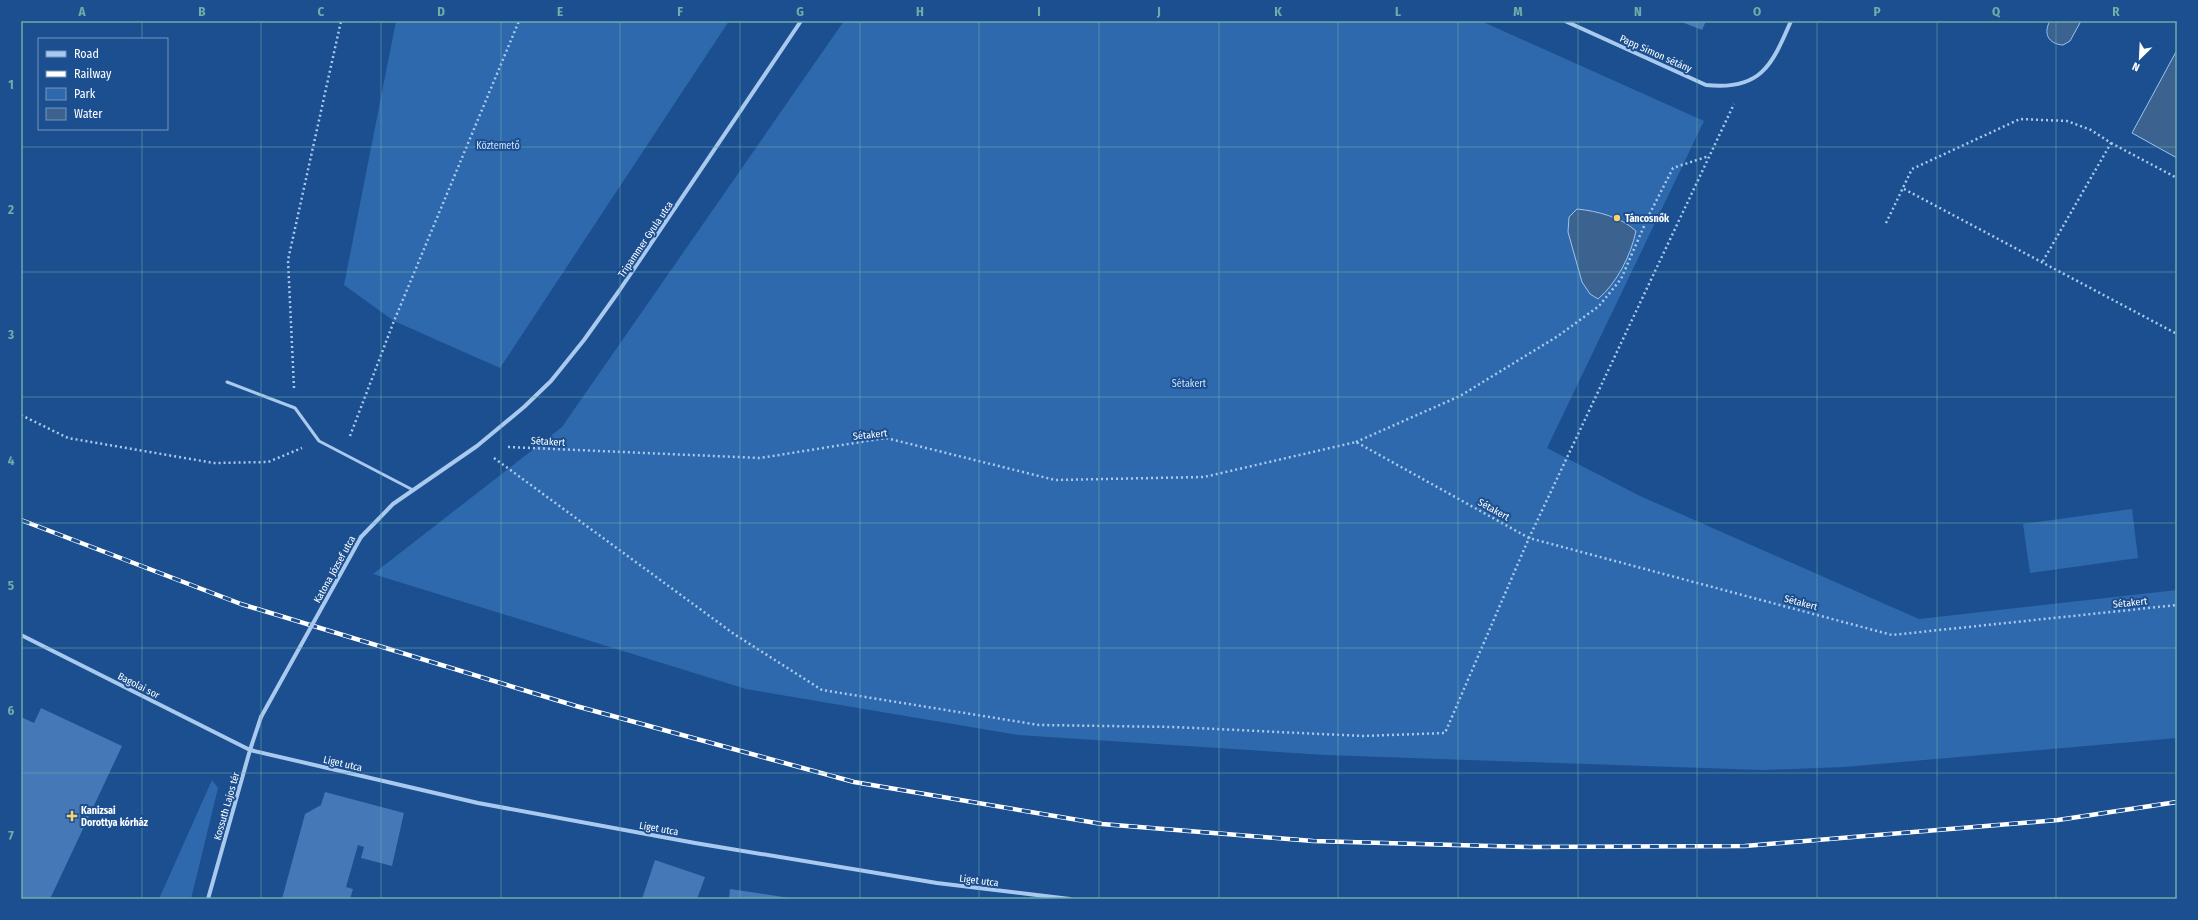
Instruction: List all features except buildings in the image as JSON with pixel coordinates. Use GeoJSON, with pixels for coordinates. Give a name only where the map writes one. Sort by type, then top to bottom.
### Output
{"type":"FeatureCollection","features":[{"type":"Feature","properties":{"kind":"street","name":"Tripammer Gyula utca"},"geometry":{"type":"LineString","coordinates":[[477,446],[551,381],[584,340],[801,21]]}},
{"type":"Feature","properties":{"kind":"street","name":"Papp Simon sétány"},"geometry":{"type":"LineString","coordinates":[[1565,21],[1706,85],[1719,86],[1743,84]]}},
{"type":"Feature","properties":{"kind":"street"},"geometry":{"type":"LineString","coordinates":[[1743,84],[1767,68],[1775,57],[1791,21]]}},
{"type":"Feature","properties":{"kind":"street","name":"Katona József utca"},"geometry":{"type":"LineString","coordinates":[[261,717],[361,536],[393,504],[477,446]]}},
{"type":"Feature","properties":{"kind":"street","name":"Bagolai sor"},"geometry":{"type":"LineString","coordinates":[[21,635],[250,750]]}},
{"type":"Feature","properties":{"kind":"street","name":"Kossuth Lajos tér"},"geometry":{"type":"LineString","coordinates":[[208,899],[250,750],[261,717]]}},
{"type":"Feature","properties":{"kind":"street","name":"Liget utca"},"geometry":{"type":"LineString","coordinates":[[250,750],[478,803],[687,841],[937,883],[1070,899]]}},
{"type":"Feature","properties":{"kind":"lane"},"geometry":{"type":"LineString","coordinates":[[227,382],[295,408],[319,440],[413,490]]}},
{"type":"Feature","properties":{"kind":"path"},"geometry":{"type":"LineString","coordinates":[[295,408],[288,260],[341,21]]}},
{"type":"Feature","properties":{"kind":"path"},"geometry":{"type":"LineString","coordinates":[[343,453],[394,321],[519,21]]}},
{"type":"Feature","properties":{"kind":"path"},"geometry":{"type":"LineString","coordinates":[[477,446],[734,634],[822,690],[1038,725],[1174,726],[1363,736],[1445,733],[1529,538],[1743,84]]}},
{"type":"Feature","properties":{"kind":"path"},"geometry":{"type":"LineString","coordinates":[[1886,223],[1904,189],[1912,169],[2020,118],[2067,121],[2091,130],[2177,178]]}},
{"type":"Feature","properties":{"kind":"path"},"geometry":{"type":"LineString","coordinates":[[2043,261],[2111,142]]}},
{"type":"Feature","properties":{"kind":"path"},"geometry":{"type":"LineString","coordinates":[[1356,442],[1460,396],[1558,336],[1600,306],[1621,279],[1648,217],[1673,168],[1709,156]]}},
{"type":"Feature","properties":{"kind":"path"},"geometry":{"type":"LineString","coordinates":[[1904,189],[2043,261],[2177,334]]}},
{"type":"Feature","properties":{"kind":"path"},"geometry":{"type":"LineString","coordinates":[[21,415],[68,438],[214,463],[268,462],[319,440]]}},
{"type":"Feature","properties":{"kind":"path","name":"Sétakert"},"geometry":{"type":"LineString","coordinates":[[477,446],[760,458],[886,438],[1055,480],[1204,477],[1356,442],[1529,538],[1892,635],[2177,605]]}},
{"type":"Feature","properties":{"kind":"green space","name":"Köztemető"},"geometry":{"type":"Polygon","coordinates":[[[396,21],[729,21],[500,368],[394,321],[344,285],[396,21]]]}},
{"type":"Feature","properties":{"kind":"green space","name":"Sétakert"},"geometry":{"type":"Polygon","coordinates":[[[844,21],[1481,21],[1704,121],[1547,448],[1640,496],[1919,619],[2177,590],[2177,738],[1844,767],[1762,770],[1325,755],[1018,735],[746,689],[373,574],[562,427],[844,21]]]}},
{"type":"Feature","properties":{"kind":"green space"},"geometry":{"type":"Polygon","coordinates":[[[2132,509],[2138,558],[2030,573],[2023,524],[2132,509]]]}},
{"type":"Feature","properties":{"kind":"green space"},"geometry":{"type":"Polygon","coordinates":[[[212,780],[218,788],[191,899],[159,899],[212,780]]]}},
{"type":"Feature","properties":{"kind":"water"},"geometry":{"type":"Polygon","coordinates":[[[2050,21],[2081,21],[2070,41],[2063,45],[2054,43],[2048,37],[2047,30],[2050,21]]]}},
{"type":"Feature","properties":{"kind":"water"},"geometry":{"type":"Polygon","coordinates":[[[2177,50],[2177,158],[2132,133],[2177,50]]]}},
{"type":"Feature","properties":{"kind":"water"},"geometry":{"type":"Polygon","coordinates":[[[1577,209],[1593,211],[1616,218],[1636,231],[1631,250],[1617,277],[1598,299],[1590,294],[1582,282],[1568,232],[1569,217],[1577,209]]]}},
{"type":"Feature","properties":{"kind":"railway"},"geometry":{"type":"LineString","coordinates":[[21,520],[241,604],[576,706],[854,782],[1102,824],[1313,841],[1529,847],[1745,846],[2058,820],[2177,802]]}},
{"type":"Feature","properties":{"kind":"place","name":"Táncosnők"},"geometry":{"type":"Point","coordinates":[1617,218]}},
{"type":"Feature","properties":{"kind":"place","name":"Kanizsai Dorottya kórház"},"geometry":{"type":"Point","coordinates":[72,816]}}]}
